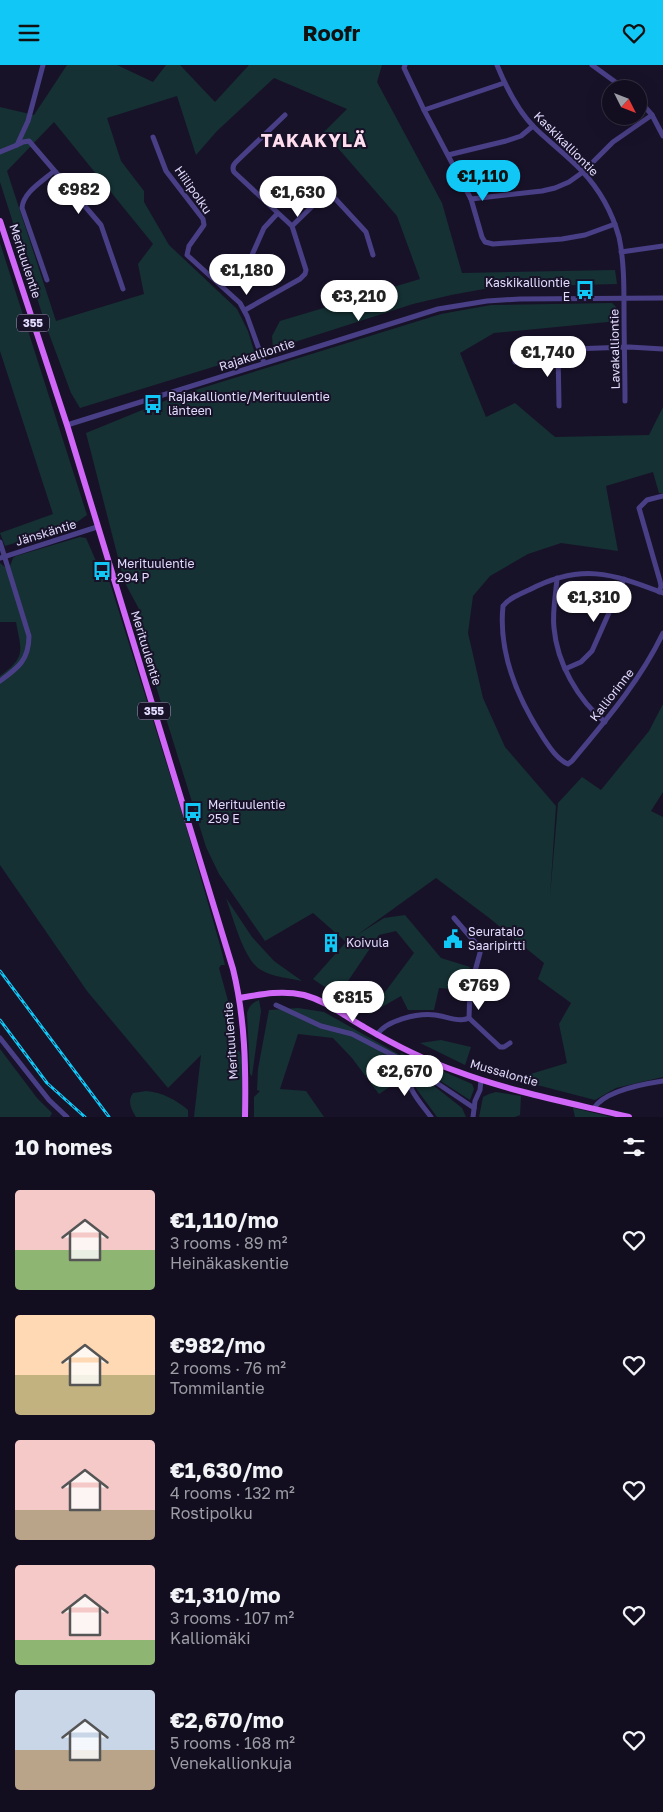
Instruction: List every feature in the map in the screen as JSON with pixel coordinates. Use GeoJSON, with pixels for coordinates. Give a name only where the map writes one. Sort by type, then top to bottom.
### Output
{"type":"FeatureCollection","features":[{"type":"Feature","properties":{"kind":"main road","name":"Merituulentie"},"geometry":{"type":"LineString","coordinates":[[0,221],[67,425],[227,946],[240,998],[245,1050],[245,1117]]}},
{"type":"Feature","properties":{"kind":"main road","name":"Mussalontie"},"geometry":{"type":"LineString","coordinates":[[240,998],[277,992],[304,995],[326,1003],[377,1035],[430,1061],[481,1079],[628,1117]]}},
{"type":"Feature","properties":{"kind":"street"},"geometry":{"type":"LineString","coordinates":[[17,145],[28,121],[44,65]]}},
{"type":"Feature","properties":{"kind":"street","name":"Kaskikalliontie"},"geometry":{"type":"LineString","coordinates":[[497,65],[504,83],[523,114],[533,126],[583,172],[607,205],[615,224],[621,252],[624,298]]}},
{"type":"Feature","properties":{"kind":"street"},"geometry":{"type":"LineString","coordinates":[[592,65],[613,80]]}},
{"type":"Feature","properties":{"kind":"street"},"geometry":{"type":"LineString","coordinates":[[405,67],[424,110],[472,199],[485,242],[493,244],[562,239],[585,235],[615,224]]}},
{"type":"Feature","properties":{"kind":"street"},"geometry":{"type":"LineString","coordinates":[[424,110],[504,83]]}},
{"type":"Feature","properties":{"kind":"street"},"geometry":{"type":"LineString","coordinates":[[648,110],[663,136]]}},
{"type":"Feature","properties":{"kind":"street"},"geometry":{"type":"LineString","coordinates":[[264,363],[244,310],[300,279],[305,274],[306,264],[292,226],[277,214],[232,169],[236,162],[285,115]]}},
{"type":"Feature","properties":{"kind":"street"},"geometry":{"type":"LineString","coordinates":[[472,199],[555,188],[569,182],[583,172],[613,142],[652,115]]}},
{"type":"Feature","properties":{"kind":"street"},"geometry":{"type":"LineString","coordinates":[[448,155],[521,136],[533,126]]}},
{"type":"Feature","properties":{"kind":"street","name":"Hiilipolku"},"geometry":{"type":"LineString","coordinates":[[153,137],[166,171],[203,219],[204,225],[189,246],[188,255],[232,295],[244,310]]}},
{"type":"Feature","properties":{"kind":"street"},"geometry":{"type":"LineString","coordinates":[[0,152],[23,141],[29,141],[101,225],[123,289]]}},
{"type":"Feature","properties":{"kind":"street"},"geometry":{"type":"LineString","coordinates":[[47,280],[22,207],[23,200],[28,194],[54,171]]}},
{"type":"Feature","properties":{"kind":"street"},"geometry":{"type":"LineString","coordinates":[[292,226],[324,195],[330,193],[366,232],[373,255]]}},
{"type":"Feature","properties":{"kind":"street"},"geometry":{"type":"LineString","coordinates":[[257,265],[252,255],[264,229],[277,214]]}},
{"type":"Feature","properties":{"kind":"street"},"geometry":{"type":"LineString","coordinates":[[621,252],[663,246]]}},
{"type":"Feature","properties":{"kind":"street","name":"Lavakalliontie"},"geometry":{"type":"LineString","coordinates":[[624,298],[625,401]]}},
{"type":"Feature","properties":{"kind":"street","name":"Rajakalliontie"},"geometry":{"type":"LineString","coordinates":[[67,425],[415,315],[464,304],[520,299],[663,298]]}},
{"type":"Feature","properties":{"kind":"street"},"geometry":{"type":"LineString","coordinates":[[515,362],[527,352],[624,347],[663,349]]}},
{"type":"Feature","properties":{"kind":"street"},"geometry":{"type":"LineString","coordinates":[[558,350],[559,406]]}},
{"type":"Feature","properties":{"kind":"street"},"geometry":{"type":"LineString","coordinates":[[605,722],[580,695],[560,658],[554,628],[557,578],[566,575],[592,573],[624,579],[661,592],[660,581],[639,508],[647,500],[663,496]]}},
{"type":"Feature","properties":{"kind":"street","name":"Jänskäntie"},"geometry":{"type":"LineString","coordinates":[[2,557],[97,527]]}},
{"type":"Feature","properties":{"kind":"street"},"geometry":{"type":"LineString","coordinates":[[0,542],[2,557],[28,629],[29,645],[26,657],[20,665],[0,681]]}},
{"type":"Feature","properties":{"kind":"street","name":"Kalliorinne"},"geometry":{"type":"LineString","coordinates":[[557,578],[547,581],[506,603],[503,612],[504,637],[509,664],[524,706],[548,745],[559,758],[568,764],[605,722],[639,677],[663,633]]}},
{"type":"Feature","properties":{"kind":"street"},"geometry":{"type":"LineString","coordinates":[[565,669],[581,662],[592,651],[624,579]]}},
{"type":"Feature","properties":{"kind":"street"},"geometry":{"type":"LineString","coordinates":[[454,918],[480,948],[470,989],[469,1018],[500,1047],[510,1043]]}},
{"type":"Feature","properties":{"kind":"street"},"geometry":{"type":"LineString","coordinates":[[276,1005],[321,1026],[352,1034],[404,1061],[410,1071],[408,1077],[409,1086],[431,1117]]}},
{"type":"Feature","properties":{"kind":"street"},"geometry":{"type":"LineString","coordinates":[[377,1035],[381,1029],[390,1023],[426,1014],[460,1020],[469,1018]]}},
{"type":"Feature","properties":{"kind":"street"},"geometry":{"type":"LineString","coordinates":[[0,1038],[45,1096],[67,1117]]}},
{"type":"Feature","properties":{"kind":"street"},"geometry":{"type":"LineString","coordinates":[[410,1071],[419,1071],[474,1108]]}},
{"type":"Feature","properties":{"kind":"street"},"geometry":{"type":"LineString","coordinates":[[473,1117],[481,1079]]}},
{"type":"Feature","properties":{"kind":"street"},"geometry":{"type":"LineString","coordinates":[[594,1108],[598,1103],[620,1092],[639,1085],[663,1081]]}},
{"type":"Feature","properties":{"kind":"green space"},"geometry":{"type":"Polygon","coordinates":[[[67,65],[117,65],[153,82],[166,65],[180,65],[215,102],[249,65],[382,65],[377,82],[442,203],[462,273],[615,270],[617,284],[495,287],[451,295],[413,304],[273,349],[272,336],[280,321],[420,279],[397,216],[324,132],[347,109],[274,78],[217,131],[196,155],[177,96],[107,118],[121,161],[144,191],[144,202],[169,245],[237,309],[248,331],[255,354],[80,408],[71,393],[45,323],[0,182],[0,107],[34,115],[67,65]],[[54,122],[7,171],[56,321],[144,294],[138,264],[153,244],[54,122]]]}},
{"type":"Feature","properties":{"kind":"green space"},"geometry":{"type":"Polygon","coordinates":[[[0,243],[87,515],[73,525],[5,546],[0,533],[53,514],[0,351],[0,243]]]}},
{"type":"Feature","properties":{"kind":"green space"},"geometry":{"type":"Polygon","coordinates":[[[612,303],[616,307],[618,321],[494,333],[460,353],[486,417],[515,403],[555,437],[649,435],[663,407],[663,493],[659,493],[653,472],[606,486],[618,551],[561,543],[528,554],[490,576],[473,596],[468,633],[483,698],[505,747],[556,806],[550,896],[558,803],[582,777],[601,790],[649,731],[663,704],[663,792],[651,811],[663,817],[663,1077],[616,1088],[595,1100],[514,1079],[567,1063],[559,1024],[571,1003],[538,979],[544,963],[488,917],[436,878],[357,935],[384,918],[405,915],[441,958],[470,967],[463,990],[439,988],[434,1010],[408,1010],[401,996],[368,1015],[414,953],[396,931],[379,935],[338,996],[313,979],[346,942],[313,913],[265,941],[219,874],[206,847],[141,638],[138,620],[139,609],[124,581],[86,433],[179,395],[441,314],[491,305],[612,303]]]}},
{"type":"Feature","properties":{"kind":"green space"},"geometry":{"type":"Polygon","coordinates":[[[80,537],[86,538],[102,575],[105,575],[110,583],[185,823],[220,945],[225,965],[221,965],[219,968],[233,1019],[237,1050],[240,1052],[242,1062],[242,1117],[194,1117],[201,1055],[168,1088],[87,991],[0,865],[0,676],[15,663],[20,652],[20,646],[16,622],[0,622],[0,563],[5,567],[10,566],[13,558],[16,556],[80,537]]]}},
{"type":"Feature","properties":{"kind":"green space"},"geometry":{"type":"Polygon","coordinates":[[[226,898],[252,937],[274,961],[302,981],[270,974],[255,965],[244,948],[226,898]]]}},
{"type":"Feature","properties":{"kind":"green space"},"geometry":{"type":"Polygon","coordinates":[[[259,1000],[261,1011],[252,1076],[250,1074],[247,1013],[251,1005],[259,1000]]]}},
{"type":"Feature","properties":{"kind":"green space"},"geometry":{"type":"Polygon","coordinates":[[[298,1008],[324,1012],[400,1055],[402,1079],[379,1094],[352,1058],[333,1038],[298,1034],[280,1089],[306,1091],[324,1117],[254,1117],[254,1097],[260,1091],[257,1090],[258,1069],[269,1010],[298,1008]]]}},
{"type":"Feature","properties":{"kind":"green space"},"geometry":{"type":"Polygon","coordinates":[[[441,1040],[471,1047],[465,1065],[420,1043],[441,1040]]]}},
{"type":"Feature","properties":{"kind":"green space"},"geometry":{"type":"Polygon","coordinates":[[[0,1049],[37,1098],[52,1113],[50,1117],[0,1117],[0,1049]]]}},
{"type":"Feature","properties":{"kind":"green space"},"geometry":{"type":"Polygon","coordinates":[[[401,1053],[472,1084],[474,1089],[470,1100],[400,1055],[401,1053]]]}},
{"type":"Feature","properties":{"kind":"green space"},"geometry":{"type":"Polygon","coordinates":[[[419,1074],[462,1108],[466,1117],[437,1117],[413,1084],[412,1077],[419,1074]]]}},
{"type":"Feature","properties":{"kind":"green space"},"geometry":{"type":"Polygon","coordinates":[[[146,1091],[158,1093],[174,1100],[188,1110],[188,1117],[136,1117],[130,1105],[131,1096],[133,1093],[146,1091]]]}},
{"type":"Feature","properties":{"kind":"green space"},"geometry":{"type":"Polygon","coordinates":[[[496,1092],[521,1096],[520,1115],[515,1117],[479,1117],[483,1097],[496,1092]]]}},
{"type":"Feature","properties":{"kind":"green space"},"geometry":{"type":"Polygon","coordinates":[[[574,1108],[611,1117],[575,1117],[574,1108]]]}},
{"type":"Feature","properties":{"kind":"railway"},"geometry":{"type":"LineString","coordinates":[[0,971],[109,1117]]}},
{"type":"Feature","properties":{"kind":"railway"},"geometry":{"type":"LineString","coordinates":[[0,1020],[47,1083],[85,1117]]}},
{"type":"Feature","properties":{"kind":"place","name":"Kaskikalliontie E"},"geometry":{"type":"Point","coordinates":[585,290]}},
{"type":"Feature","properties":{"kind":"place","name":"Rajakalliontie/Merituulentie länteen"},"geometry":{"type":"Point","coordinates":[153,404]}},
{"type":"Feature","properties":{"kind":"place","name":"Merituulentie 294 P"},"geometry":{"type":"Point","coordinates":[102,571]}},
{"type":"Feature","properties":{"kind":"place","name":"Merituulentie 259 E"},"geometry":{"type":"Point","coordinates":[193,812]}},
{"type":"Feature","properties":{"kind":"place","name":"Seuratalo Saaripirtti"},"geometry":{"type":"Point","coordinates":[453,939]}},
{"type":"Feature","properties":{"kind":"place","name":"Koivula"},"geometry":{"type":"Point","coordinates":[331,943]}},
{"type":"Feature","properties":{"kind":"district","name":"TAKAKYLÄ"},"geometry":{"type":"Point","coordinates":[314,141]}}]}
